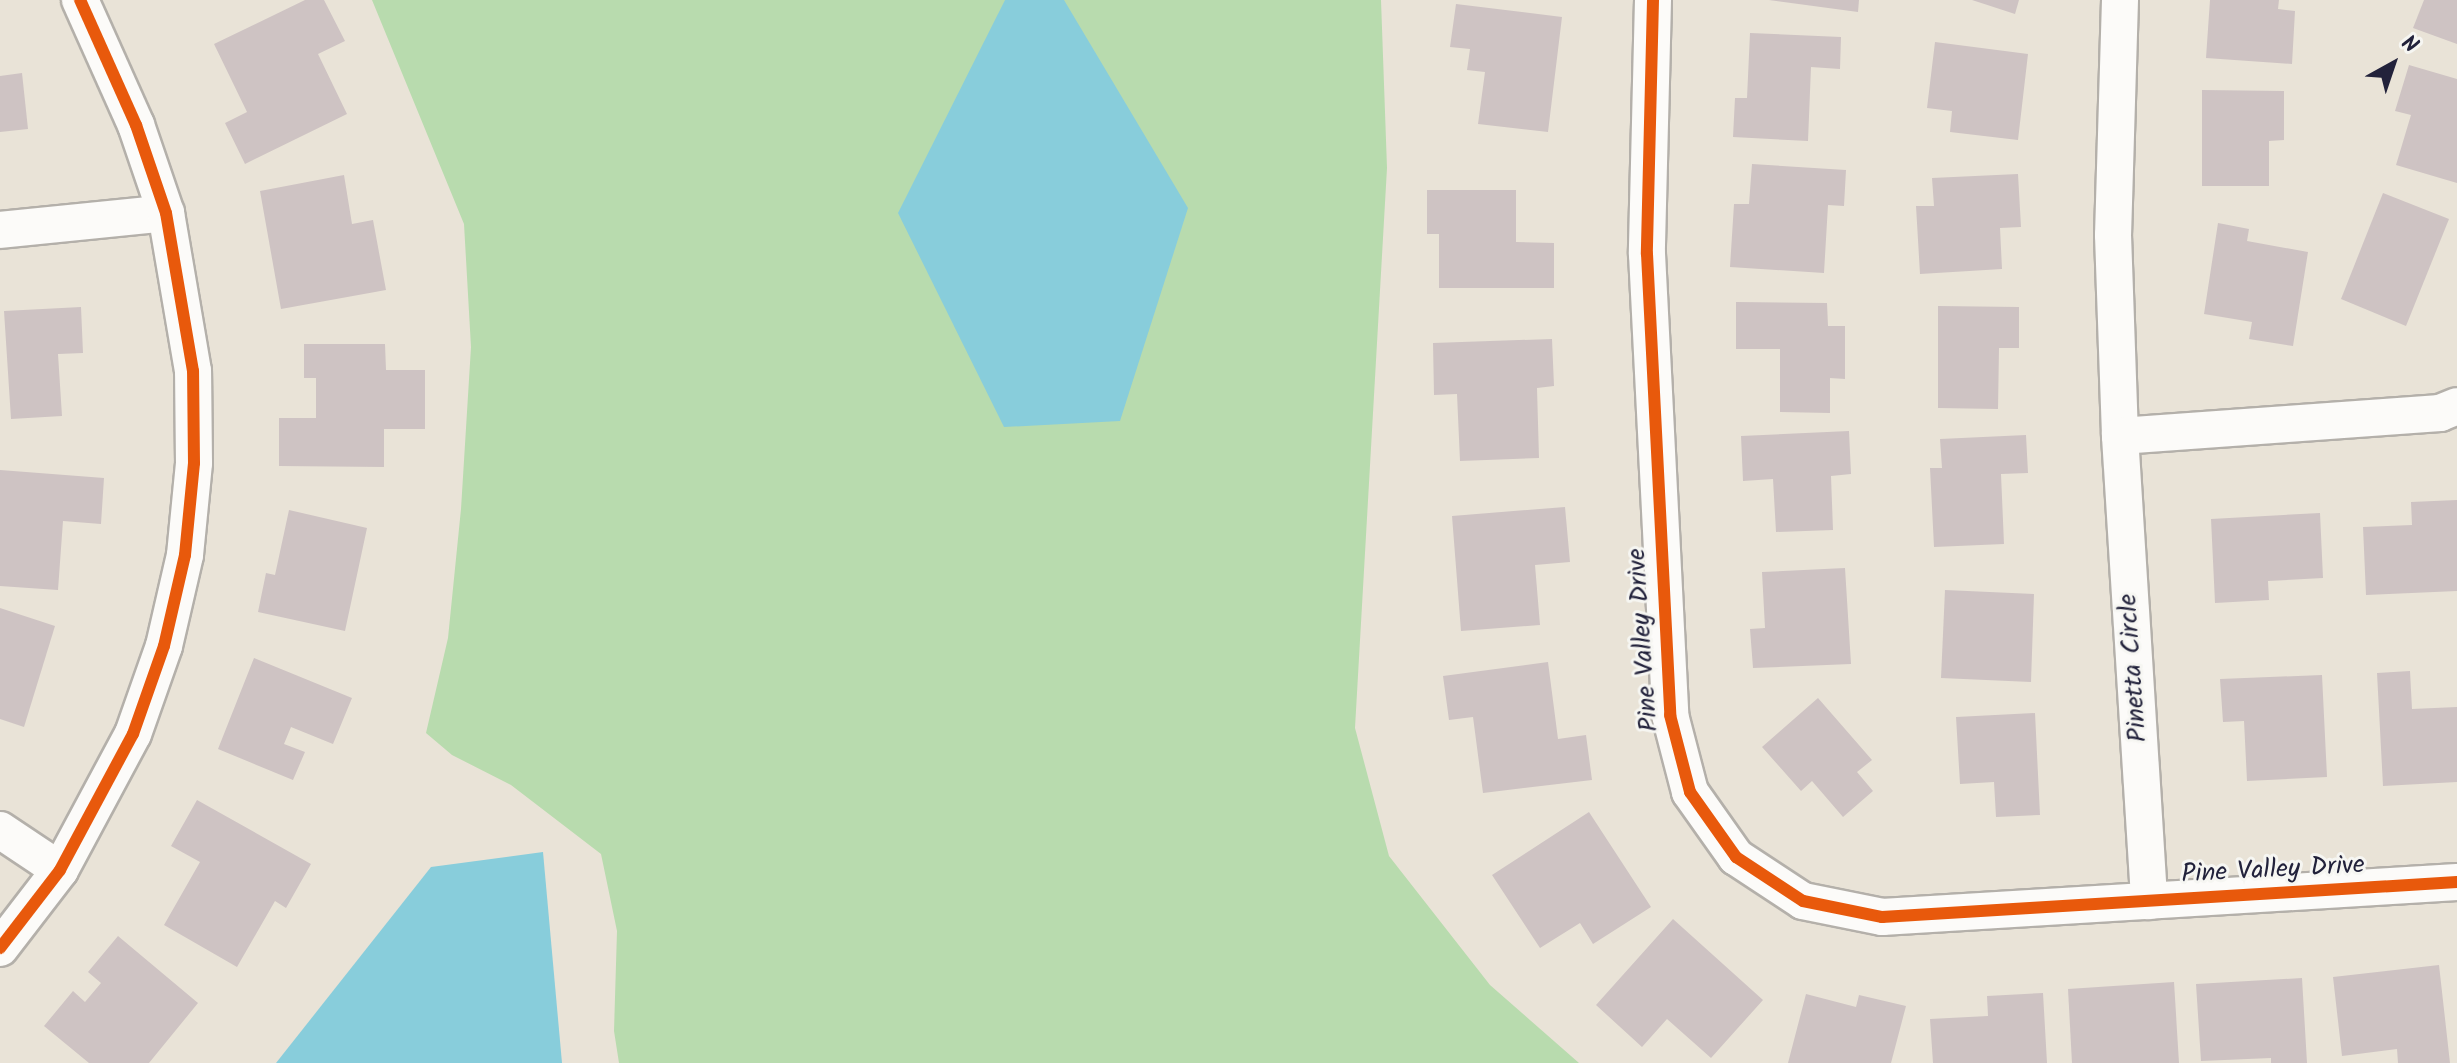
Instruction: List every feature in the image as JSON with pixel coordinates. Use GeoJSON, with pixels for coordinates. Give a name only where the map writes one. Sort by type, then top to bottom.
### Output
{"type":"FeatureCollection","features":[{"type":"Feature","properties":{"kind":"street"},"geometry":{"type":"LineString","coordinates":[[0,948],[60,870],[133,734],[164,646],[185,555],[194,463],[193,371],[166,213],[136,125],[80,0]]}},
{"type":"Feature","properties":{"kind":"street","name":"Pine Valley Drive"},"geometry":{"type":"LineString","coordinates":[[1653,0],[1647,254],[1654,456],[1670,715],[1680,767],[1696,804],[1718,837],[1757,875],[1829,910],[1882,917],[2457,882]]}},
{"type":"Feature","properties":{"kind":"street","name":"Pinetta Circle"},"geometry":{"type":"LineString","coordinates":[[2120,0],[2113,220],[2120,436],[2149,901]]}},
{"type":"Feature","properties":{"kind":"street"},"geometry":{"type":"LineString","coordinates":[[0,230],[166,213]]}},
{"type":"Feature","properties":{"kind":"street"},"geometry":{"type":"LineString","coordinates":[[2120,436],[2440,413],[2457,406]]}},
{"type":"Feature","properties":{"kind":"street"},"geometry":{"type":"LineString","coordinates":[[0,830],[60,870]]}},
{"type":"Feature","properties":{"kind":"green space"},"geometry":{"type":"Polygon","coordinates":[[[372,0],[1381,0],[1387,168],[1355,728],[1389,856],[1490,985],[1579,1063],[619,1063],[614,1031],[617,931],[601,854],[511,785],[452,755],[426,733],[448,638],[461,509],[471,347],[464,224],[372,0]]]}},
{"type":"Feature","properties":{"kind":"water"},"geometry":{"type":"Polygon","coordinates":[[[1005,0],[1064,0],[1188,208],[1120,421],[1004,427],[898,213],[1005,0]]]}},
{"type":"Feature","properties":{"kind":"water"},"geometry":{"type":"Polygon","coordinates":[[[543,852],[562,1063],[276,1063],[431,867],[543,852]]]}},
{"type":"Feature","properties":{"kind":"building"},"geometry":{"type":"Polygon","coordinates":[[[305,0],[324,0],[345,41],[318,54],[347,114],[245,164],[225,123],[247,112],[214,44],[305,0]]]}},
{"type":"Feature","properties":{"kind":"building"},"geometry":{"type":"Polygon","coordinates":[[[1769,0],[1859,0],[1858,12],[1769,0]]]}},
{"type":"Feature","properties":{"kind":"building"},"geometry":{"type":"Polygon","coordinates":[[[1972,0],[2019,0],[2015,14],[1972,0]]]}},
{"type":"Feature","properties":{"kind":"building"},"geometry":{"type":"Polygon","coordinates":[[[2210,0],[2279,0],[2278,9],[2295,11],[2292,64],[2206,58],[2210,0]]]}},
{"type":"Feature","properties":{"kind":"building"},"geometry":{"type":"Polygon","coordinates":[[[2424,0],[2457,0],[2457,44],[2413,28],[2424,0]]]}},
{"type":"Feature","properties":{"kind":"building"},"geometry":{"type":"Polygon","coordinates":[[[1456,4],[1562,17],[1548,132],[1478,124],[1485,72],[1467,70],[1470,49],[1450,47],[1456,4]]]}},
{"type":"Feature","properties":{"kind":"building"},"geometry":{"type":"Polygon","coordinates":[[[1750,33],[1841,37],[1840,69],[1811,67],[1808,141],[1733,137],[1735,98],[1747,98],[1750,33]]]}},
{"type":"Feature","properties":{"kind":"building"},"geometry":{"type":"Polygon","coordinates":[[[1935,42],[2028,54],[2018,140],[1950,132],[1952,111],[1927,108],[1935,42]]]}},
{"type":"Feature","properties":{"kind":"building"},"geometry":{"type":"Polygon","coordinates":[[[2409,65],[2457,79],[2457,183],[2396,165],[2411,115],[2395,111],[2409,65]]]}},
{"type":"Feature","properties":{"kind":"building"},"geometry":{"type":"Polygon","coordinates":[[[22,73],[28,129],[0,132],[0,76],[22,73]]]}},
{"type":"Feature","properties":{"kind":"building"},"geometry":{"type":"Polygon","coordinates":[[[2202,90],[2284,91],[2284,140],[2269,141],[2269,186],[2202,186],[2202,90]]]}},
{"type":"Feature","properties":{"kind":"building"},"geometry":{"type":"Polygon","coordinates":[[[1752,164],[1846,170],[1844,206],[1828,205],[1824,273],[1730,267],[1734,204],[1749,204],[1752,164]]]}},
{"type":"Feature","properties":{"kind":"building"},"geometry":{"type":"Polygon","coordinates":[[[2018,174],[2021,227],[2000,228],[2002,269],[1920,274],[1916,206],[1934,206],[1932,178],[2018,174]]]}},
{"type":"Feature","properties":{"kind":"building"},"geometry":{"type":"Polygon","coordinates":[[[344,175],[352,224],[373,220],[386,290],[281,309],[260,191],[344,175]]]}},
{"type":"Feature","properties":{"kind":"building"},"geometry":{"type":"Polygon","coordinates":[[[1427,190],[1516,190],[1516,242],[1554,243],[1554,288],[1439,288],[1439,234],[1427,234],[1427,190]]]}},
{"type":"Feature","properties":{"kind":"building"},"geometry":{"type":"Polygon","coordinates":[[[2383,193],[2449,219],[2406,326],[2341,299],[2383,193]]]}},
{"type":"Feature","properties":{"kind":"building"},"geometry":{"type":"Polygon","coordinates":[[[2218,223],[2249,229],[2247,241],[2308,252],[2293,346],[2249,339],[2252,322],[2204,314],[2218,223]]]}},
{"type":"Feature","properties":{"kind":"building"},"geometry":{"type":"Polygon","coordinates":[[[1736,302],[1827,303],[1828,326],[1845,326],[1845,379],[1830,378],[1830,413],[1780,412],[1780,349],[1736,349],[1736,302]]]}},
{"type":"Feature","properties":{"kind":"building"},"geometry":{"type":"Polygon","coordinates":[[[1938,306],[2019,307],[2019,348],[1999,348],[1998,409],[1938,408],[1938,306]]]}},
{"type":"Feature","properties":{"kind":"building"},"geometry":{"type":"Polygon","coordinates":[[[81,307],[83,353],[58,354],[62,416],[11,419],[4,311],[81,307]]]}},
{"type":"Feature","properties":{"kind":"building"},"geometry":{"type":"Polygon","coordinates":[[[1552,339],[1554,386],[1537,388],[1539,458],[1460,461],[1457,394],[1434,395],[1433,343],[1552,339]]]}},
{"type":"Feature","properties":{"kind":"building"},"geometry":{"type":"Polygon","coordinates":[[[304,344],[385,344],[386,370],[425,370],[425,429],[384,429],[384,467],[279,466],[279,418],[316,418],[316,378],[304,378],[304,344]]]}},
{"type":"Feature","properties":{"kind":"building"},"geometry":{"type":"Polygon","coordinates":[[[1849,431],[1851,474],[1831,476],[1833,530],[1776,532],[1773,479],[1743,481],[1741,436],[1849,431]]]}},
{"type":"Feature","properties":{"kind":"building"},"geometry":{"type":"Polygon","coordinates":[[[2026,435],[2028,473],[2001,474],[2004,544],[1934,547],[1930,468],[1942,468],[1940,439],[2026,435]]]}},
{"type":"Feature","properties":{"kind":"building"},"geometry":{"type":"Polygon","coordinates":[[[0,470],[104,478],[101,524],[63,521],[58,590],[0,586],[0,470]]]}},
{"type":"Feature","properties":{"kind":"building"},"geometry":{"type":"Polygon","coordinates":[[[2457,500],[2457,591],[2366,595],[2363,527],[2412,525],[2411,502],[2457,500]]]}},
{"type":"Feature","properties":{"kind":"building"},"geometry":{"type":"Polygon","coordinates":[[[1565,507],[1570,562],[1535,565],[1540,625],[1461,631],[1452,516],[1565,507]]]}},
{"type":"Feature","properties":{"kind":"building"},"geometry":{"type":"Polygon","coordinates":[[[289,510],[367,528],[345,631],[258,612],[266,573],[275,575],[289,510]]]}},
{"type":"Feature","properties":{"kind":"building"},"geometry":{"type":"Polygon","coordinates":[[[2320,513],[2323,578],[2268,581],[2269,600],[2215,603],[2211,519],[2320,513]]]}},
{"type":"Feature","properties":{"kind":"building"},"geometry":{"type":"Polygon","coordinates":[[[1845,568],[1851,664],[1753,668],[1750,629],[1765,628],[1762,572],[1845,568]]]}},
{"type":"Feature","properties":{"kind":"building"},"geometry":{"type":"Polygon","coordinates":[[[1945,590],[2034,594],[2031,682],[1941,678],[1945,590]]]}},
{"type":"Feature","properties":{"kind":"building"},"geometry":{"type":"Polygon","coordinates":[[[0,608],[55,626],[24,727],[0,719],[0,608]]]}},
{"type":"Feature","properties":{"kind":"building"},"geometry":{"type":"Polygon","coordinates":[[[254,658],[352,698],[333,744],[291,727],[284,744],[305,752],[293,780],[218,749],[254,658]]]}},
{"type":"Feature","properties":{"kind":"building"},"geometry":{"type":"Polygon","coordinates":[[[1548,662],[1558,739],[1586,735],[1592,780],[1483,793],[1473,717],[1449,720],[1443,676],[1548,662]]]}},
{"type":"Feature","properties":{"kind":"building"},"geometry":{"type":"Polygon","coordinates":[[[2410,671],[2412,709],[2457,707],[2457,782],[2383,786],[2377,673],[2410,671]]]}},
{"type":"Feature","properties":{"kind":"building"},"geometry":{"type":"Polygon","coordinates":[[[2322,675],[2327,777],[2247,781],[2244,721],[2223,722],[2220,679],[2322,675]]]}},
{"type":"Feature","properties":{"kind":"building"},"geometry":{"type":"Polygon","coordinates":[[[1818,698],[1872,760],[1857,772],[1873,791],[1843,817],[1812,781],[1801,791],[1762,747],[1818,698]]]}},
{"type":"Feature","properties":{"kind":"building"},"geometry":{"type":"Polygon","coordinates":[[[2035,713],[2040,815],[1996,817],[1994,782],[1960,784],[1956,717],[2035,713]]]}},
{"type":"Feature","properties":{"kind":"building"},"geometry":{"type":"Polygon","coordinates":[[[197,800],[311,864],[286,908],[275,901],[237,967],[164,925],[200,862],[171,846],[197,800]]]}},
{"type":"Feature","properties":{"kind":"building"},"geometry":{"type":"Polygon","coordinates":[[[1589,812],[1651,907],[1593,944],[1580,923],[1540,948],[1492,875],[1589,812]]]}},
{"type":"Feature","properties":{"kind":"building"},"geometry":{"type":"Polygon","coordinates":[[[1673,919],[1763,1000],[1711,1058],[1667,1019],[1642,1047],[1596,1005],[1673,919]]]}},
{"type":"Feature","properties":{"kind":"building"},"geometry":{"type":"Polygon","coordinates":[[[118,936],[198,1003],[149,1063],[89,1063],[44,1026],[73,991],[85,1002],[101,983],[88,972],[118,936]]]}},
{"type":"Feature","properties":{"kind":"building"},"geometry":{"type":"Polygon","coordinates":[[[2439,965],[2450,1063],[2398,1063],[2397,1049],[2342,1056],[2333,977],[2439,965]]]}},
{"type":"Feature","properties":{"kind":"building"},"geometry":{"type":"Polygon","coordinates":[[[2302,978],[2307,1063],[2271,1063],[2271,1058],[2201,1061],[2196,984],[2302,978]]]}},
{"type":"Feature","properties":{"kind":"building"},"geometry":{"type":"Polygon","coordinates":[[[2174,982],[2179,1063],[2072,1063],[2068,989],[2174,982]]]}},
{"type":"Feature","properties":{"kind":"building"},"geometry":{"type":"Polygon","coordinates":[[[2043,993],[2047,1063],[1933,1063],[1930,1019],[1988,1016],[1987,996],[2043,993]]]}},
{"type":"Feature","properties":{"kind":"building"},"geometry":{"type":"Polygon","coordinates":[[[1806,994],[1856,1007],[1859,995],[1906,1006],[1891,1063],[1788,1063],[1806,994]]]}},
{"type":"Feature","properties":{"kind":"cycle path"},"geometry":{"type":"LineString","coordinates":[[0,948],[60,870],[133,734],[164,646],[185,555],[194,463],[193,371],[166,213],[136,125],[80,0]]}},
{"type":"Feature","properties":{"kind":"cycle path"},"geometry":{"type":"LineString","coordinates":[[1653,0],[1647,254],[1670,715],[1690,792],[1736,857],[1803,901],[1882,917],[2457,882]]}}]}
